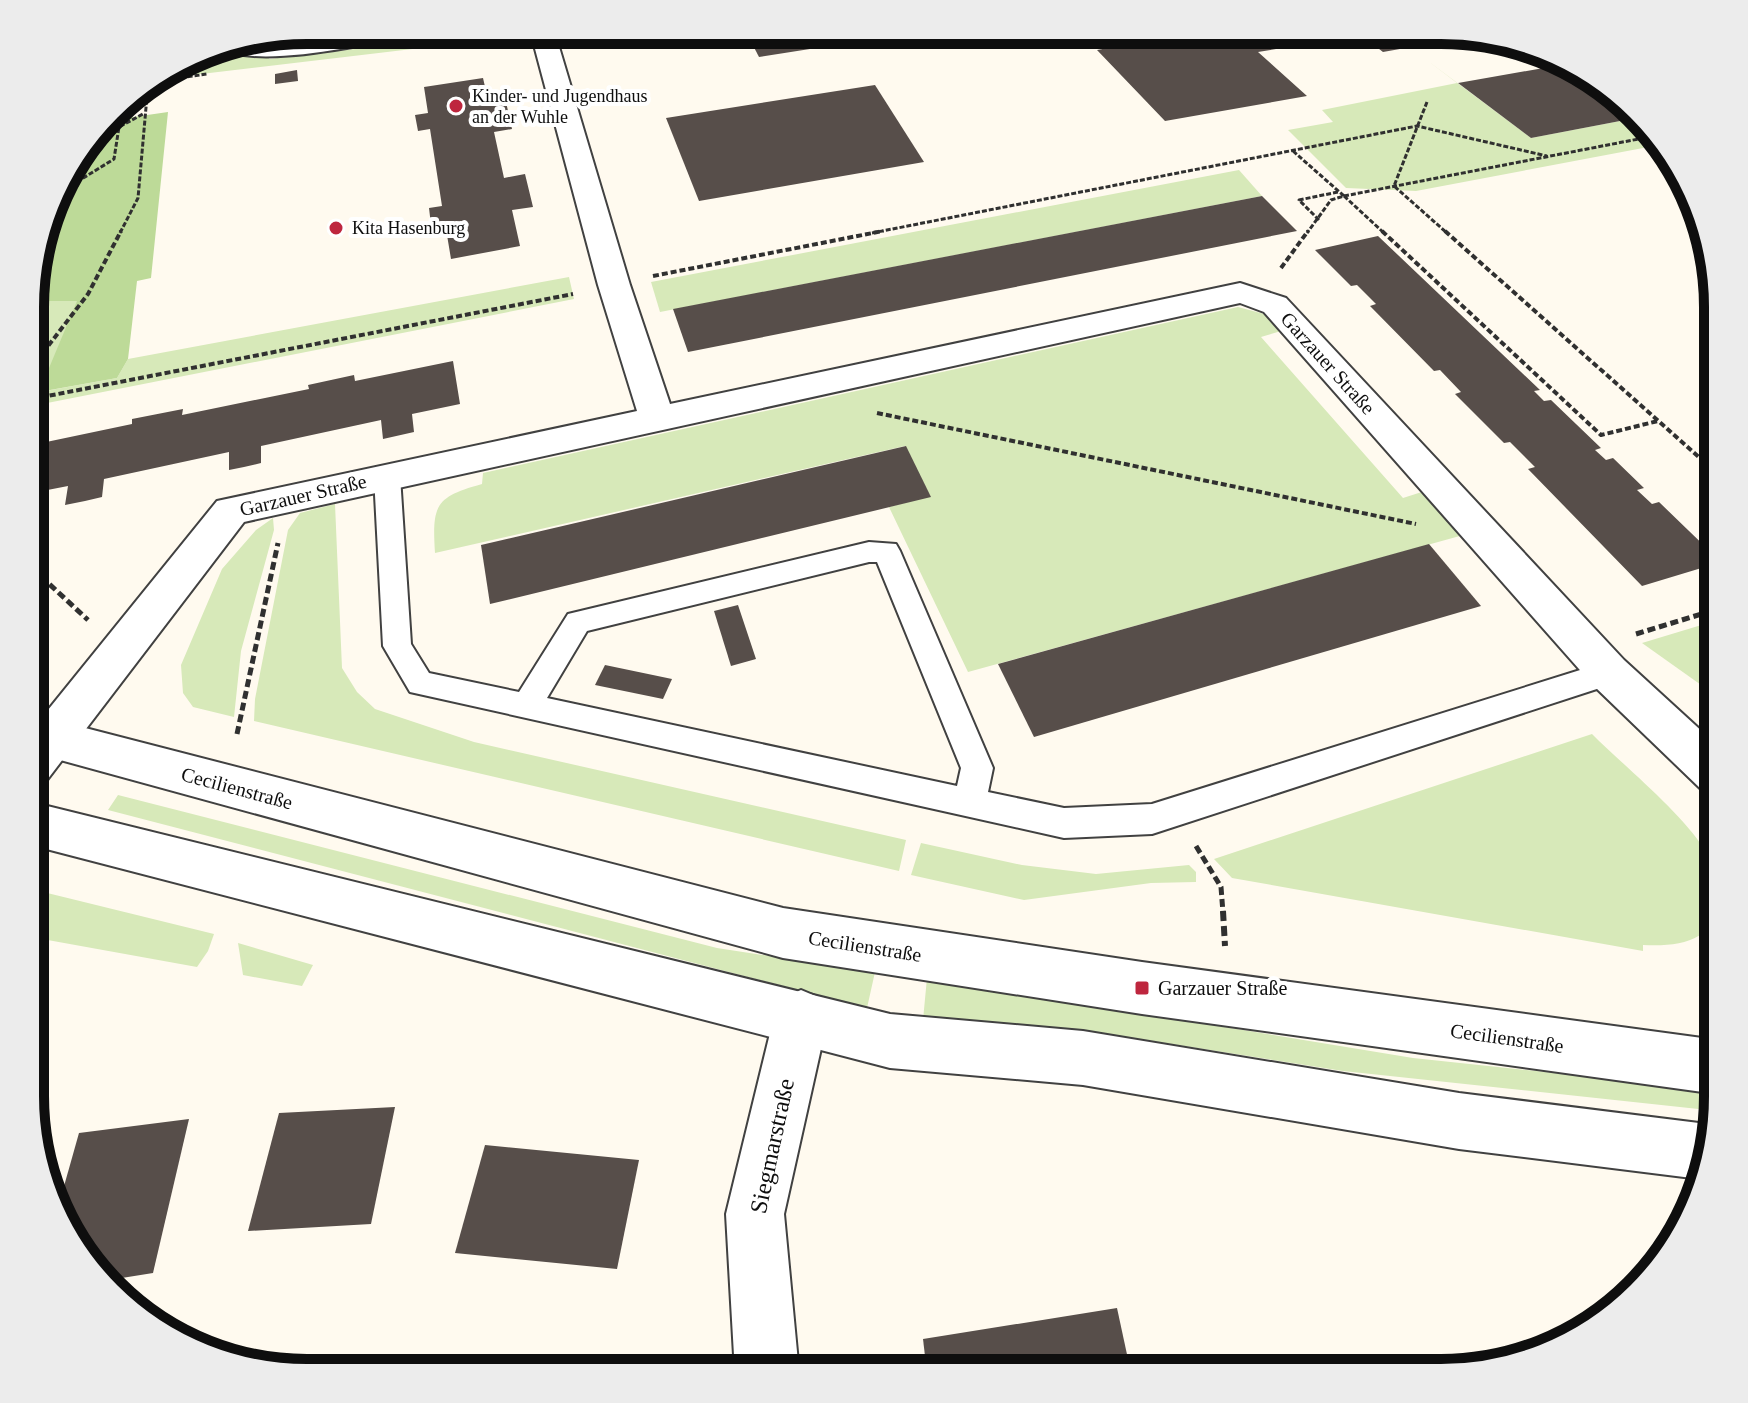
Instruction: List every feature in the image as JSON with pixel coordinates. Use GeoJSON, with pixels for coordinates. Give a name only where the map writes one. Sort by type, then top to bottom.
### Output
{"type":"FeatureCollection","features":[{"type":"Feature","properties":{"kind":"street"},"geometry":{"type":"LineString","coordinates":[[546,44],[614,285],[658,420]]}},
{"type":"Feature","properties":{"kind":"street","name":"Garzauer Straße"},"geometry":{"type":"LineString","coordinates":[[45,740],[121,650],[231,511],[1230,294],[1251,295],[1275,305],[1616,655],[1703,759]]}},
{"type":"Feature","properties":{"kind":"street","name":"Cecilienstraße"},"geometry":{"type":"LineString","coordinates":[[45,747],[783,933],[1142,988],[1703,1065]]}},
{"type":"Feature","properties":{"kind":"street"},"geometry":{"type":"LineString","coordinates":[[45,826],[890,1041],[1083,1058],[1459,1121],[1698,1150]]}},
{"type":"Feature","properties":{"kind":"street","name":"Siegmarstraße"},"geometry":{"type":"LineString","coordinates":[[766,1358],[755,1214],[801,1017]]}},
{"type":"Feature","properties":{"kind":"lane"},"geometry":{"type":"LineString","coordinates":[[387,476],[397,646],[420,683],[1064,823],[1152,819],[1616,655]]}},
{"type":"Feature","properties":{"kind":"lane"},"geometry":{"type":"LineString","coordinates":[[526,706],[578,622],[869,552],[886,551],[977,768],[970,801]]}},
{"type":"Feature","properties":{"kind":"path"},"geometry":{"type":"LineString","coordinates":[[44,351],[88,294],[138,198],[146,99]]}},
{"type":"Feature","properties":{"kind":"path"},"geometry":{"type":"LineString","coordinates":[[1394,186],[1427,102]]}},
{"type":"Feature","properties":{"kind":"path"},"geometry":{"type":"LineString","coordinates":[[75,183],[114,159],[119,127],[144,113]]}},
{"type":"Feature","properties":{"kind":"path"},"geometry":{"type":"LineString","coordinates":[[614,285],[1417,126],[1547,156]]}},
{"type":"Feature","properties":{"kind":"path"},"geometry":{"type":"LineString","coordinates":[[1278,272],[1331,200],[1642,138]]}},
{"type":"Feature","properties":{"kind":"path"},"geometry":{"type":"LineString","coordinates":[[1292,151],[1601,435],[1658,421]]}},
{"type":"Feature","properties":{"kind":"path"},"geometry":{"type":"LineString","coordinates":[[1394,186],[1704,462]]}},
{"type":"Feature","properties":{"kind":"path"},"geometry":{"type":"LineString","coordinates":[[1319,220],[1299,200],[1339,192]]}},
{"type":"Feature","properties":{"kind":"path"},"geometry":{"type":"LineString","coordinates":[[44,397],[577,293]]}},
{"type":"Feature","properties":{"kind":"path"},"geometry":{"type":"LineString","coordinates":[[876,412],[1428,527]]}},
{"type":"Feature","properties":{"kind":"path"},"geometry":{"type":"LineString","coordinates":[[237,734],[288,499]]}},
{"type":"Feature","properties":{"kind":"path"},"geometry":{"type":"LineString","coordinates":[[44,579],[121,650]]}},
{"type":"Feature","properties":{"kind":"path"},"geometry":{"type":"LineString","coordinates":[[1616,655],[1704,615]]}},
{"type":"Feature","properties":{"kind":"path"},"geometry":{"type":"LineString","coordinates":[[1176,811],[1221,887],[1225,946]]}},
{"type":"Feature","properties":{"kind":"green space"},"geometry":{"type":"Polygon","coordinates":[[[397,44],[454,44],[180,76],[237,54],[269,51],[269,59],[397,44]]]}},
{"type":"Feature","properties":{"kind":"green space"},"geometry":{"type":"Polygon","coordinates":[[[1428,61],[1531,138],[1626,120],[1650,147],[1416,191],[1346,188],[1288,130],[1333,122],[1322,110],[1457,83],[1428,61]]]}},
{"type":"Feature","properties":{"kind":"green space"},"geometry":{"type":"Polygon","coordinates":[[[168,112],[151,278],[137,281],[128,359],[117,378],[44,391],[44,380],[77,301],[44,301],[46,273],[58,222],[79,175],[98,147],[125,118],[168,112]]]}},
{"type":"Feature","properties":{"kind":"green space"},"geometry":{"type":"Polygon","coordinates":[[[1239,170],[1262,196],[660,312],[651,282],[1239,170]]]}},
{"type":"Feature","properties":{"kind":"green space"},"geometry":{"type":"Polygon","coordinates":[[[569,277],[574,299],[44,404],[44,391],[117,378],[128,359],[569,277]]]}},
{"type":"Feature","properties":{"kind":"green space"},"geometry":{"type":"Polygon","coordinates":[[[78,300],[44,382],[44,301],[78,300]]]}},
{"type":"Feature","properties":{"kind":"green space"},"geometry":{"type":"Polygon","coordinates":[[[1238,307],[1268,315],[1288,329],[1261,337],[1403,498],[1428,490],[1467,534],[968,672],[889,507],[930,496],[905,446],[435,553],[434,524],[440,505],[454,494],[482,484],[483,473],[1238,307]]]}},
{"type":"Feature","properties":{"kind":"green space"},"geometry":{"type":"Polygon","coordinates":[[[335,504],[342,668],[357,692],[375,709],[474,742],[906,840],[899,871],[254,721],[255,699],[288,530],[300,513],[335,504]]]}},
{"type":"Feature","properties":{"kind":"green space"},"geometry":{"type":"Polygon","coordinates":[[[273,518],[274,530],[241,651],[234,717],[193,707],[183,693],[181,665],[222,569],[256,530],[273,518]]]}},
{"type":"Feature","properties":{"kind":"green space"},"geometry":{"type":"Polygon","coordinates":[[[1704,624],[1704,687],[1642,643],[1704,624]]]}},
{"type":"Feature","properties":{"kind":"green space"},"geometry":{"type":"Polygon","coordinates":[[[1592,734],[1682,820],[1703,848],[1703,933],[1683,942],[1643,945],[1643,951],[1232,878],[1214,859],[1592,734]]]}},
{"type":"Feature","properties":{"kind":"green space"},"geometry":{"type":"Polygon","coordinates":[[[118,795],[717,948],[875,972],[867,1008],[108,810],[118,795]]]}},
{"type":"Feature","properties":{"kind":"green space"},"geometry":{"type":"Polygon","coordinates":[[[921,843],[1022,865],[1096,874],[1189,865],[1196,872],[1196,882],[1151,883],[1024,900],[911,875],[921,843]]]}},
{"type":"Feature","properties":{"kind":"green space"},"geometry":{"type":"Polygon","coordinates":[[[45,892],[214,934],[208,951],[197,967],[45,939],[45,892]]]}},
{"type":"Feature","properties":{"kind":"green space"},"geometry":{"type":"Polygon","coordinates":[[[238,943],[313,965],[302,986],[243,975],[238,943]]]}},
{"type":"Feature","properties":{"kind":"green space"},"geometry":{"type":"Polygon","coordinates":[[[927,978],[1413,1058],[1703,1089],[1703,1110],[1343,1071],[1095,1032],[983,1029],[923,1020],[927,978]]]}},
{"type":"Feature","properties":{"kind":"building"},"geometry":{"type":"Polygon","coordinates":[[[752,44],[839,44],[759,57],[752,44]]]}},
{"type":"Feature","properties":{"kind":"building"},"geometry":{"type":"Polygon","coordinates":[[[1127,45],[1301,45],[1258,52],[1307,96],[1165,121],[1097,50],[1127,45]]]}},
{"type":"Feature","properties":{"kind":"building"},"geometry":{"type":"Polygon","coordinates":[[[1374,45],[1423,45],[1383,52],[1374,45]]]}},
{"type":"Feature","properties":{"kind":"building"},"geometry":{"type":"Polygon","coordinates":[[[1548,67],[1601,98],[1626,120],[1531,138],[1458,83],[1548,67]]]}},
{"type":"Feature","properties":{"kind":"building"},"geometry":{"type":"Polygon","coordinates":[[[297,70],[298,81],[275,84],[275,74],[297,70]]]}},
{"type":"Feature","properties":{"kind":"building"},"geometry":{"type":"Polygon","coordinates":[[[483,78],[489,104],[506,102],[512,129],[494,132],[504,178],[525,174],[533,207],[512,210],[520,246],[451,259],[445,223],[431,225],[429,208],[442,206],[430,129],[418,131],[415,115],[428,113],[424,87],[483,78]]]}},
{"type":"Feature","properties":{"kind":"building"},"geometry":{"type":"Polygon","coordinates":[[[875,85],[924,162],[699,201],[666,118],[875,85]]]}},
{"type":"Feature","properties":{"kind":"building"},"geometry":{"type":"Polygon","coordinates":[[[1262,196],[1297,231],[688,352],[673,309],[1262,196]]]}},
{"type":"Feature","properties":{"kind":"building"},"geometry":{"type":"Polygon","coordinates":[[[1378,236],[1540,390],[1534,391],[1544,401],[1551,400],[1601,448],[1595,450],[1606,460],[1613,458],[1644,488],[1637,490],[1652,504],[1659,502],[1704,545],[1704,567],[1642,586],[1528,469],[1535,467],[1510,442],[1504,443],[1455,394],[1461,392],[1440,370],[1434,371],[1370,306],[1376,304],[1357,285],[1351,286],[1315,250],[1378,236]]]}},
{"type":"Feature","properties":{"kind":"building"},"geometry":{"type":"Polygon","coordinates":[[[453,361],[460,404],[412,414],[414,432],[383,439],[381,420],[261,446],[261,463],[244,467],[229,470],[229,452],[104,479],[102,497],[65,505],[68,486],[44,491],[44,442],[132,424],[132,419],[183,409],[182,415],[309,389],[308,385],[354,375],[355,381],[453,361]]]}},
{"type":"Feature","properties":{"kind":"building"},"geometry":{"type":"Polygon","coordinates":[[[906,446],[931,497],[490,604],[481,545],[906,446]]]}},
{"type":"Feature","properties":{"kind":"building"},"geometry":{"type":"Polygon","coordinates":[[[1429,544],[1481,606],[1034,737],[998,664],[1429,544]]]}},
{"type":"Feature","properties":{"kind":"building"},"geometry":{"type":"Polygon","coordinates":[[[738,605],[756,659],[731,666],[714,611],[738,605]]]}},
{"type":"Feature","properties":{"kind":"building"},"geometry":{"type":"Polygon","coordinates":[[[605,665],[672,679],[663,699],[595,685],[605,665]]]}},
{"type":"Feature","properties":{"kind":"building"},"geometry":{"type":"Polygon","coordinates":[[[395,1107],[371,1224],[248,1231],[279,1113],[395,1107]]]}},
{"type":"Feature","properties":{"kind":"building"},"geometry":{"type":"Polygon","coordinates":[[[189,1119],[153,1273],[118,1279],[88,1242],[71,1212],[62,1192],[79,1133],[189,1119]]]}},
{"type":"Feature","properties":{"kind":"building"},"geometry":{"type":"Polygon","coordinates":[[[485,1145],[639,1160],[617,1269],[455,1253],[485,1145]]]}},
{"type":"Feature","properties":{"kind":"building"},"geometry":{"type":"Polygon","coordinates":[[[1117,1308],[1128,1359],[925,1359],[923,1339],[1117,1308]]]}},
{"type":"Feature","properties":{"kind":"place","name":"Kinder- und Jugendhaus an der Wuhle"},"geometry":{"type":"Point","coordinates":[456,106]}},
{"type":"Feature","properties":{"kind":"place","name":"Kita Hasenburg"},"geometry":{"type":"Point","coordinates":[336,228]}},
{"type":"Feature","properties":{"kind":"place","name":"Garzauer Straße"},"geometry":{"type":"Point","coordinates":[1142,988]}}]}
